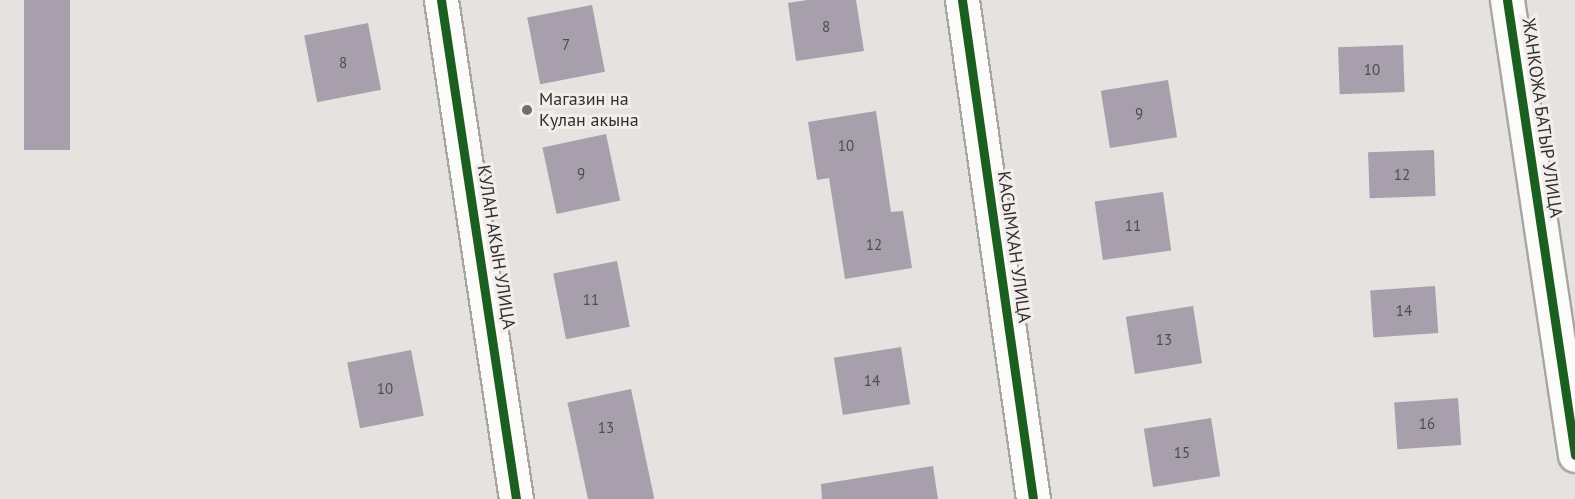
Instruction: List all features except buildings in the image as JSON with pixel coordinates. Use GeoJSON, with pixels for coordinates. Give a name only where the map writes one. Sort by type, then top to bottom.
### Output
{"type":"FeatureCollection","features":[{"type":"Feature","properties":{"kind":"street","name":"КУЛАН АКЫН УЛИЦА"},"geometry":{"type":"LineString","coordinates":[[441,0],[516,499]]}},
{"type":"Feature","properties":{"kind":"street","name":"КАСЫМХАН УЛИЦА"},"geometry":{"type":"LineString","coordinates":[[962,0],[1033,499]]}},
{"type":"Feature","properties":{"kind":"street","name":"ЖАНКОЖА БАТЫР УЛИЦА"},"geometry":{"type":"LineString","coordinates":[[1507,0],[1575,454]]}},
{"type":"Feature","properties":{"kind":"cycle path"},"geometry":{"type":"LineString","coordinates":[[441,0],[516,499]]}},
{"type":"Feature","properties":{"kind":"cycle path"},"geometry":{"type":"LineString","coordinates":[[962,0],[1033,499]]}},
{"type":"Feature","properties":{"kind":"cycle path"},"geometry":{"type":"LineString","coordinates":[[1507,0],[1575,455]]}},
{"type":"Feature","properties":{"kind":"place","name":"Магазин на Кулан акына"},"geometry":{"type":"Point","coordinates":[527,110]}}]}
